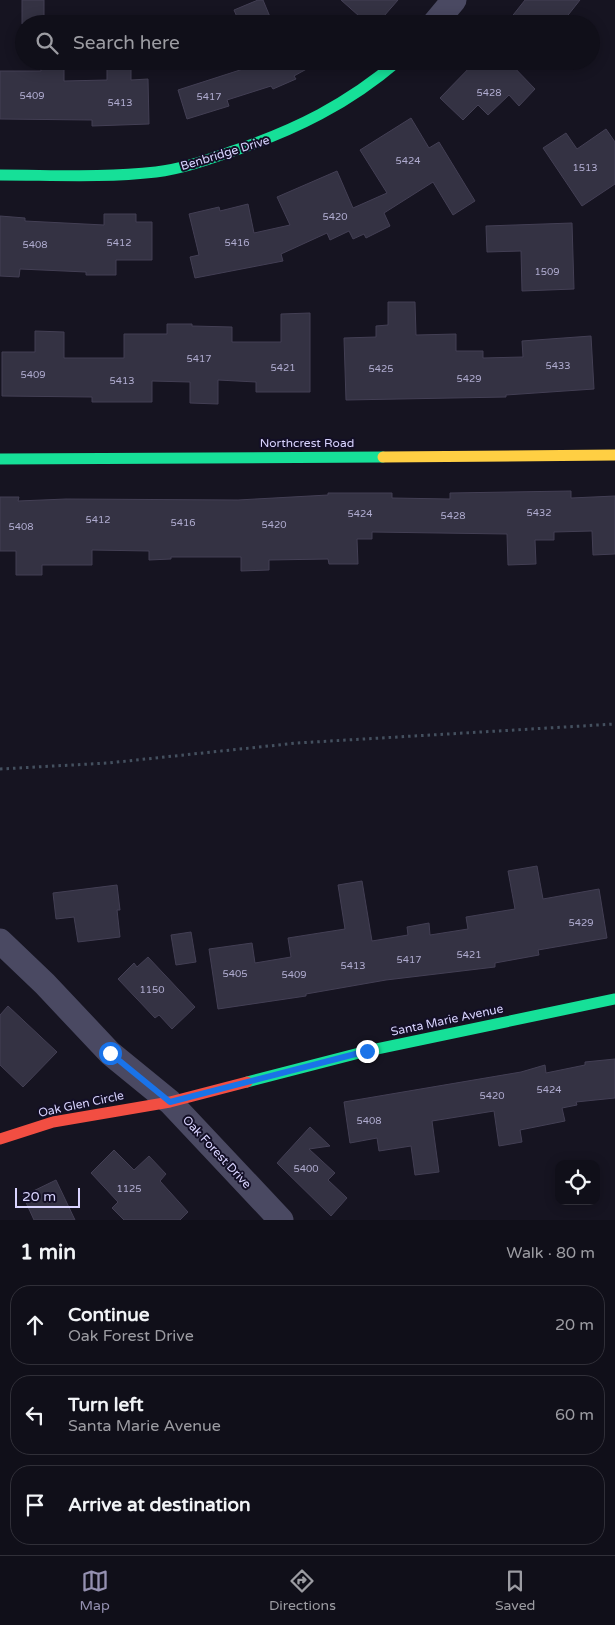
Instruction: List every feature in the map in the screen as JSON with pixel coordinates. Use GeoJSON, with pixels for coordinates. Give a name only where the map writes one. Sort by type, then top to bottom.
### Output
{"type":"FeatureCollection","features":[{"type":"Feature","properties":{"kind":"street"},"geometry":{"type":"LineString","coordinates":[[442,15],[454,0]]}},
{"type":"Feature","properties":{"kind":"street","name":"Benbridge Drive"},"geometry":{"type":"LineString","coordinates":[[0,175],[144,174],[187,167],[287,133],[339,107],[376,81],[388,70]]}},
{"type":"Feature","properties":{"kind":"street","name":"Northcrest Road"},"geometry":{"type":"LineString","coordinates":[[0,459],[615,455]]}},
{"type":"Feature","properties":{"kind":"street","name":"Oak Forest Drive"},"geometry":{"type":"LineString","coordinates":[[0,941],[45,984],[110,1053],[170,1102],[282,1220]]}},
{"type":"Feature","properties":{"kind":"street","name":"Santa Marie Avenue"},"geometry":{"type":"LineString","coordinates":[[170,1102],[367,1051],[615,999]]}},
{"type":"Feature","properties":{"kind":"street","name":"Oak Glen Circle"},"geometry":{"type":"LineString","coordinates":[[0,1139],[53,1122],[170,1102]]}},
{"type":"Feature","properties":{"kind":"path"},"geometry":{"type":"LineString","coordinates":[[0,769],[128,762],[297,743],[615,724]]}},
{"type":"Feature","properties":{"kind":"building"},"geometry":{"type":"Polygon","coordinates":[[[22,0],[44,0],[44,15],[22,15],[22,0]]]}},
{"type":"Feature","properties":{"kind":"building"},"geometry":{"type":"Polygon","coordinates":[[[258,0],[263,0],[269,15],[236,15],[234,10],[258,0]]]}},
{"type":"Feature","properties":{"kind":"building"},"geometry":{"type":"Polygon","coordinates":[[[341,0],[398,0],[385,15],[358,15],[341,0]]]}},
{"type":"Feature","properties":{"kind":"building"},"geometry":{"type":"Polygon","coordinates":[[[525,0],[580,0],[568,15],[513,15],[525,0]]]}},
{"type":"Feature","properties":{"kind":"building"},"geometry":{"type":"Polygon","coordinates":[[[64,70],[64,81],[107,80],[107,70],[131,70],[131,80],[148,79],[149,124],[92,126],[92,120],[0,119],[0,71],[64,70]]]}},
{"type":"Feature","properties":{"kind":"building"},"geometry":{"type":"Polygon","coordinates":[[[240,70],[305,70],[294,76],[296,79],[273,89],[271,86],[227,100],[229,106],[187,119],[178,90],[240,70]]]}},
{"type":"Feature","properties":{"kind":"building"},"geometry":{"type":"Polygon","coordinates":[[[467,70],[517,70],[535,89],[519,106],[509,95],[488,115],[478,105],[463,120],[440,98],[467,70]]]}},
{"type":"Feature","properties":{"kind":"building"},"geometry":{"type":"Polygon","coordinates":[[[411,118],[429,148],[439,142],[475,201],[453,215],[433,182],[384,213],[390,226],[366,238],[364,234],[353,239],[349,231],[330,240],[327,233],[281,254],[283,261],[195,278],[190,257],[199,255],[189,214],[219,207],[220,211],[248,204],[254,233],[290,225],[277,197],[337,171],[353,208],[387,193],[360,150],[411,118]]]}},
{"type":"Feature","properties":{"kind":"building"},"geometry":{"type":"Polygon","coordinates":[[[606,129],[615,142],[615,184],[582,206],[543,148],[566,133],[577,149],[606,129]]]}},
{"type":"Feature","properties":{"kind":"building"},"geometry":{"type":"Polygon","coordinates":[[[104,214],[136,214],[136,222],[152,222],[152,260],[116,260],[116,275],[86,275],[86,272],[20,269],[19,277],[0,276],[0,216],[25,218],[25,221],[104,225],[104,214]]]}},
{"type":"Feature","properties":{"kind":"building"},"geometry":{"type":"Polygon","coordinates":[[[572,223],[574,289],[522,291],[521,251],[487,252],[486,226],[572,223]]]}},
{"type":"Feature","properties":{"kind":"building"},"geometry":{"type":"Polygon","coordinates":[[[388,302],[415,302],[416,335],[456,334],[456,351],[483,351],[483,358],[523,357],[522,341],[591,336],[594,389],[506,395],[506,397],[346,400],[344,338],[376,337],[376,326],[388,325],[388,302]]]}},
{"type":"Feature","properties":{"kind":"building"},"geometry":{"type":"Polygon","coordinates":[[[310,313],[310,392],[256,392],[256,382],[218,380],[218,404],[190,403],[190,382],[152,381],[152,402],[92,402],[92,397],[2,396],[2,352],[35,352],[35,331],[64,332],[64,358],[124,358],[124,334],[167,334],[167,324],[192,324],[192,326],[232,327],[232,342],[281,342],[281,314],[310,313]]]}},
{"type":"Feature","properties":{"kind":"building"},"geometry":{"type":"Polygon","coordinates":[[[571,491],[571,498],[615,496],[615,554],[593,555],[592,531],[554,532],[554,540],[535,540],[536,564],[508,565],[507,534],[372,532],[372,539],[357,539],[358,564],[329,564],[328,559],[269,560],[269,570],[241,571],[241,557],[171,557],[171,559],[149,560],[149,551],[92,550],[92,565],[42,565],[42,575],[16,575],[16,551],[0,551],[0,497],[19,497],[18,501],[66,499],[238,500],[328,495],[328,493],[392,493],[392,498],[450,499],[450,493],[571,491]]]}},
{"type":"Feature","properties":{"kind":"building"},"geometry":{"type":"Polygon","coordinates":[[[537,866],[543,899],[599,889],[607,938],[538,950],[539,955],[495,963],[495,967],[386,980],[306,994],[306,996],[218,1009],[209,949],[252,943],[255,963],[291,957],[288,938],[345,929],[338,885],[362,881],[372,941],[408,935],[407,927],[429,923],[430,935],[468,929],[466,917],[515,909],[508,871],[537,866]]]}},
{"type":"Feature","properties":{"kind":"building"},"geometry":{"type":"Polygon","coordinates":[[[117,885],[120,910],[117,910],[120,937],[78,942],[74,917],[56,919],[53,893],[117,885]]]}},
{"type":"Feature","properties":{"kind":"building"},"geometry":{"type":"Polygon","coordinates":[[[191,932],[196,962],[176,965],[171,935],[191,932]]]}},
{"type":"Feature","properties":{"kind":"building"},"geometry":{"type":"Polygon","coordinates":[[[148,957],[195,1007],[172,1029],[159,1015],[155,1018],[118,979],[134,963],[137,967],[148,957]]]}},
{"type":"Feature","properties":{"kind":"building"},"geometry":{"type":"Polygon","coordinates":[[[8,1006],[57,1052],[23,1087],[0,1065],[0,1015],[8,1006]]]}},
{"type":"Feature","properties":{"kind":"building"},"geometry":{"type":"Polygon","coordinates":[[[615,1059],[615,1098],[576,1102],[577,1105],[562,1108],[565,1121],[520,1130],[522,1142],[499,1146],[494,1111],[432,1121],[439,1172],[415,1175],[411,1146],[379,1151],[377,1138],[350,1143],[344,1102],[521,1072],[545,1065],[546,1073],[585,1065],[585,1062],[615,1059]]]}},
{"type":"Feature","properties":{"kind":"building"},"geometry":{"type":"Polygon","coordinates":[[[310,1127],[330,1146],[309,1149],[335,1173],[328,1180],[347,1198],[331,1216],[277,1163],[310,1127]]]}},
{"type":"Feature","properties":{"kind":"building"},"geometry":{"type":"Polygon","coordinates":[[[114,1150],[134,1170],[149,1156],[166,1174],[160,1181],[188,1212],[180,1220],[124,1220],[112,1208],[118,1202],[91,1173],[114,1150]]]}},
{"type":"Feature","properties":{"kind":"building"},"geometry":{"type":"Polygon","coordinates":[[[56,1180],[75,1220],[34,1220],[23,1196],[56,1180]]]}},
{"type":"Feature","properties":{"kind":"traffic: fast"},"geometry":{"type":"LineString","coordinates":[[0,175],[78,176],[136,174],[166,171],[194,164],[256,143],[299,125],[340,103],[387,70]]}},
{"type":"Feature","properties":{"kind":"traffic: fast"},"geometry":{"type":"LineString","coordinates":[[0,459],[383,457]]}},
{"type":"Feature","properties":{"kind":"traffic: fast"},"geometry":{"type":"LineString","coordinates":[[247,1082],[367,1051],[615,999]]}},
{"type":"Feature","properties":{"kind":"traffic: slow"},"geometry":{"type":"LineString","coordinates":[[383,457],[615,455]]}},
{"type":"Feature","properties":{"kind":"traffic: jam"},"geometry":{"type":"LineString","coordinates":[[0,1139],[53,1122],[170,1102],[247,1082]]}},
{"type":"Feature","properties":{"kind":"route"},"geometry":{"type":"LineString","coordinates":[[110,1053],[170,1102],[367,1051]]}}]}
